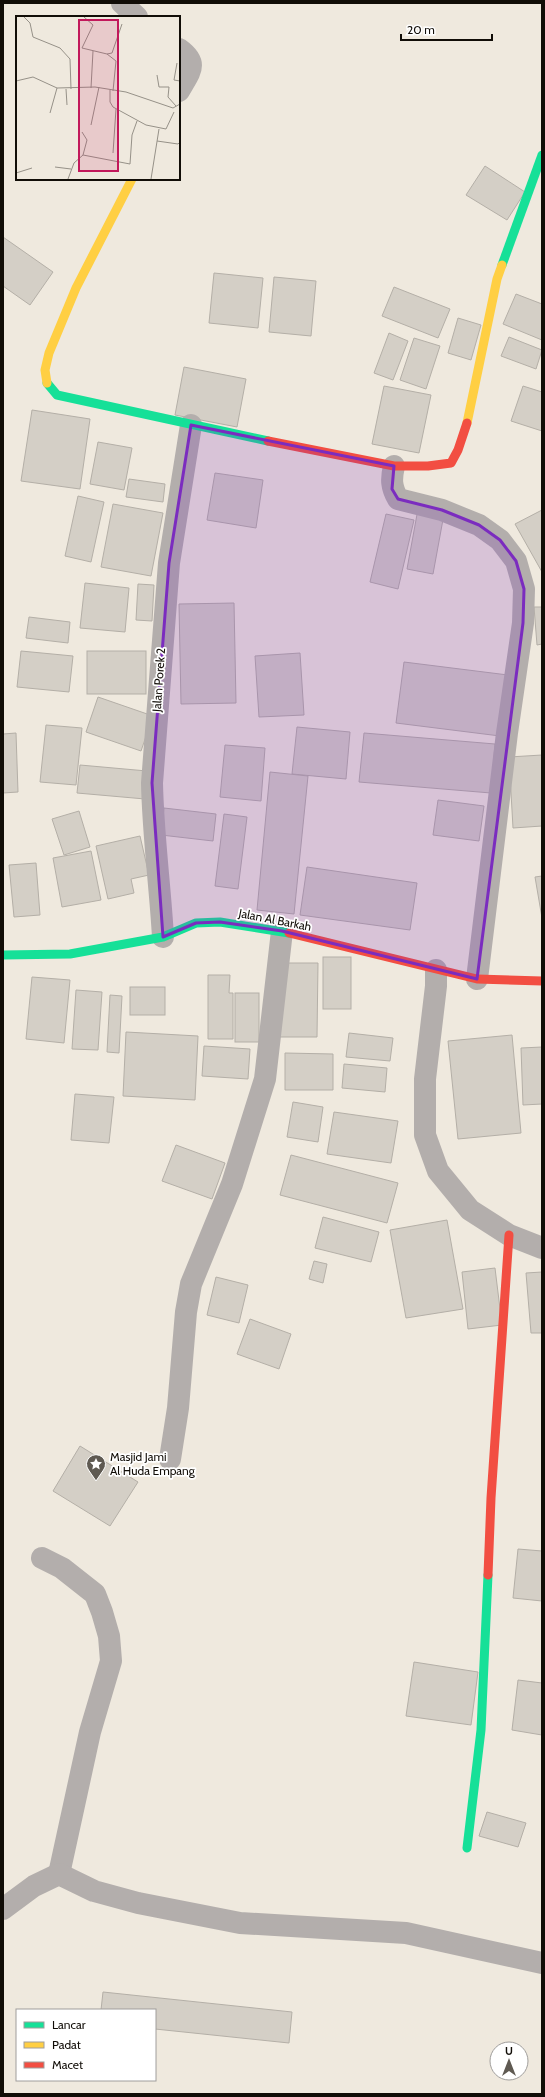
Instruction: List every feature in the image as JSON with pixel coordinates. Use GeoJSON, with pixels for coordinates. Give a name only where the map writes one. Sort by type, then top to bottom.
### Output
{"type":"FeatureCollection","features":[{"type":"Feature","properties":{"kind":"street"},"geometry":{"type":"LineString","coordinates":[[122,3],[136,16]]}},
{"type":"Feature","properties":{"kind":"street"},"geometry":{"type":"LineString","coordinates":[[180,50],[189,56],[191,63],[191,68],[180,88]]}},
{"type":"Feature","properties":{"kind":"street"},"geometry":{"type":"LineString","coordinates":[[131,180],[76,288],[49,353],[46,370],[47,384],[56,395],[191,425],[394,466],[428,466],[451,463],[458,450],[470,413],[497,279],[542,155]]}},
{"type":"Feature","properties":{"kind":"street","name":"Jalan Porek 2"},"geometry":{"type":"LineString","coordinates":[[163,937],[153,817],[152,783],[170,563],[191,425]]}},
{"type":"Feature","properties":{"kind":"street"},"geometry":{"type":"LineString","coordinates":[[394,466],[391,477],[392,489],[398,499],[442,510],[479,525],[500,540],[516,561],[524,589],[523,623],[507,733],[477,979]]}},
{"type":"Feature","properties":{"kind":"street","name":"Jalan Al Barkah"},"geometry":{"type":"LineString","coordinates":[[3,955],[70,954],[163,937],[196,923],[220,922],[282,931],[477,979],[542,981]]}},
{"type":"Feature","properties":{"kind":"street"},"geometry":{"type":"LineString","coordinates":[[170,1459],[178,1408],[186,1312],[191,1284],[232,1184],[265,1079],[282,931]]}},
{"type":"Feature","properties":{"kind":"street"},"geometry":{"type":"LineString","coordinates":[[436,970],[436,986],[424,1079],[424,1135],[438,1171],[470,1210],[509,1235],[542,1248]]}},
{"type":"Feature","properties":{"kind":"street"},"geometry":{"type":"LineString","coordinates":[[467,1848],[482,1730],[491,1498],[509,1235]]}},
{"type":"Feature","properties":{"kind":"street"},"geometry":{"type":"LineString","coordinates":[[42,1558],[62,1568],[95,1594],[109,1636],[111,1661],[90,1732],[59,1874]]}},
{"type":"Feature","properties":{"kind":"street"},"geometry":{"type":"LineString","coordinates":[[3,1909],[34,1886],[59,1874]]}},
{"type":"Feature","properties":{"kind":"street"},"geometry":{"type":"LineString","coordinates":[[59,1874],[94,1891],[138,1903],[240,1924],[406,1933],[542,1963]]}},
{"type":"Feature","properties":{"kind":"highlighted area"},"geometry":{"type":"Polygon","coordinates":[[[191,425],[394,466],[392,489],[398,499],[442,510],[479,525],[500,540],[516,561],[524,589],[523,623],[477,979],[282,931],[220,922],[196,923],[163,937],[152,783],[169,563],[191,425]]]}},
{"type":"Feature","properties":{"kind":"building"},"geometry":{"type":"Polygon","coordinates":[[[485,166],[525,192],[507,220],[466,195],[485,166]]]}},
{"type":"Feature","properties":{"kind":"building"},"geometry":{"type":"Polygon","coordinates":[[[3,237],[53,272],[30,305],[3,286],[3,237]]]}},
{"type":"Feature","properties":{"kind":"building"},"geometry":{"type":"Polygon","coordinates":[[[214,273],[263,278],[258,328],[209,323],[214,273]]]}},
{"type":"Feature","properties":{"kind":"building"},"geometry":{"type":"Polygon","coordinates":[[[274,277],[316,281],[311,336],[269,332],[274,277]]]}},
{"type":"Feature","properties":{"kind":"building"},"geometry":{"type":"Polygon","coordinates":[[[394,287],[450,309],[438,338],[382,316],[394,287]]]}},
{"type":"Feature","properties":{"kind":"building"},"geometry":{"type":"Polygon","coordinates":[[[516,294],[542,304],[542,340],[503,324],[516,294]]]}},
{"type":"Feature","properties":{"kind":"building"},"geometry":{"type":"Polygon","coordinates":[[[458,318],[481,325],[471,360],[448,353],[458,318]]]}},
{"type":"Feature","properties":{"kind":"building"},"geometry":{"type":"Polygon","coordinates":[[[389,333],[408,341],[393,380],[374,373],[389,333]]]}},
{"type":"Feature","properties":{"kind":"building"},"geometry":{"type":"Polygon","coordinates":[[[509,337],[542,350],[536,369],[501,356],[509,337]]]}},
{"type":"Feature","properties":{"kind":"building"},"geometry":{"type":"Polygon","coordinates":[[[414,338],[440,346],[426,389],[400,380],[414,338]]]}},
{"type":"Feature","properties":{"kind":"building"},"geometry":{"type":"Polygon","coordinates":[[[184,367],[246,379],[237,427],[175,415],[184,367]]]}},
{"type":"Feature","properties":{"kind":"building"},"geometry":{"type":"Polygon","coordinates":[[[384,386],[431,395],[419,453],[372,444],[384,386]]]}},
{"type":"Feature","properties":{"kind":"building"},"geometry":{"type":"Polygon","coordinates":[[[523,386],[542,392],[542,431],[511,421],[523,386]]]}},
{"type":"Feature","properties":{"kind":"building"},"geometry":{"type":"Polygon","coordinates":[[[32,410],[90,419],[80,489],[21,481],[32,410]]]}},
{"type":"Feature","properties":{"kind":"building"},"geometry":{"type":"Polygon","coordinates":[[[98,442],[132,448],[124,490],[90,484],[98,442]]]}},
{"type":"Feature","properties":{"kind":"building"},"geometry":{"type":"Polygon","coordinates":[[[215,473],[263,480],[256,528],[207,520],[215,473]]]}},
{"type":"Feature","properties":{"kind":"building"},"geometry":{"type":"Polygon","coordinates":[[[129,479],[165,484],[163,502],[126,497],[129,479]]]}},
{"type":"Feature","properties":{"kind":"building"},"geometry":{"type":"Polygon","coordinates":[[[78,496],[104,502],[91,562],[65,556],[78,496]]]}},
{"type":"Feature","properties":{"kind":"building"},"geometry":{"type":"Polygon","coordinates":[[[113,504],[163,513],[151,576],[101,567],[113,504]]]}},
{"type":"Feature","properties":{"kind":"building"},"geometry":{"type":"Polygon","coordinates":[[[418,509],[444,514],[433,574],[407,569],[418,509]]]}},
{"type":"Feature","properties":{"kind":"building"},"geometry":{"type":"Polygon","coordinates":[[[542,510],[542,572],[515,524],[542,510]]]}},
{"type":"Feature","properties":{"kind":"building"},"geometry":{"type":"Polygon","coordinates":[[[386,514],[414,520],[398,589],[370,582],[386,514]]]}},
{"type":"Feature","properties":{"kind":"building"},"geometry":{"type":"Polygon","coordinates":[[[85,583],[129,588],[125,632],[80,628],[85,583]]]}},
{"type":"Feature","properties":{"kind":"building"},"geometry":{"type":"Polygon","coordinates":[[[138,584],[154,585],[152,621],[136,620],[138,584]]]}},
{"type":"Feature","properties":{"kind":"building"},"geometry":{"type":"Polygon","coordinates":[[[234,603],[236,703],[181,704],[179,604],[234,603]]]}},
{"type":"Feature","properties":{"kind":"building"},"geometry":{"type":"Polygon","coordinates":[[[534,607],[542,607],[542,644],[537,645],[534,607]]]}},
{"type":"Feature","properties":{"kind":"building"},"geometry":{"type":"Polygon","coordinates":[[[29,617],[70,622],[68,643],[26,638],[29,617]]]}},
{"type":"Feature","properties":{"kind":"building"},"geometry":{"type":"Polygon","coordinates":[[[21,651],[73,656],[69,692],[17,687],[21,651]]]}},
{"type":"Feature","properties":{"kind":"building"},"geometry":{"type":"Polygon","coordinates":[[[87,651],[146,651],[146,694],[87,694],[87,651]]]}},
{"type":"Feature","properties":{"kind":"building"},"geometry":{"type":"Polygon","coordinates":[[[300,653],[304,715],[259,717],[255,656],[300,653]]]}},
{"type":"Feature","properties":{"kind":"building"},"geometry":{"type":"Polygon","coordinates":[[[404,662],[508,675],[500,736],[396,723],[404,662]]]}},
{"type":"Feature","properties":{"kind":"building"},"geometry":{"type":"Polygon","coordinates":[[[98,697],[153,716],[141,751],[86,732],[98,697]]]}},
{"type":"Feature","properties":{"kind":"building"},"geometry":{"type":"Polygon","coordinates":[[[46,725],[82,728],[76,785],[40,782],[46,725]]]}},
{"type":"Feature","properties":{"kind":"building"},"geometry":{"type":"Polygon","coordinates":[[[297,727],[350,732],[346,779],[292,774],[297,727]]]}},
{"type":"Feature","properties":{"kind":"building"},"geometry":{"type":"Polygon","coordinates":[[[16,733],[18,792],[3,793],[3,734],[16,733]]]}},
{"type":"Feature","properties":{"kind":"building"},"geometry":{"type":"Polygon","coordinates":[[[364,733],[495,744],[491,793],[359,782],[364,733]]]}},
{"type":"Feature","properties":{"kind":"building"},"geometry":{"type":"Polygon","coordinates":[[[225,745],[265,748],[261,801],[220,797],[225,745]]]}},
{"type":"Feature","properties":{"kind":"building"},"geometry":{"type":"Polygon","coordinates":[[[542,755],[542,826],[513,828],[509,757],[542,755]]]}},
{"type":"Feature","properties":{"kind":"building"},"geometry":{"type":"Polygon","coordinates":[[[80,765],[147,771],[145,799],[77,793],[80,765]]]}},
{"type":"Feature","properties":{"kind":"building"},"geometry":{"type":"Polygon","coordinates":[[[270,772],[308,776],[294,914],[257,910],[270,772]]]}},
{"type":"Feature","properties":{"kind":"building"},"geometry":{"type":"Polygon","coordinates":[[[438,800],[484,806],[479,841],[433,835],[438,800]]]}},
{"type":"Feature","properties":{"kind":"building"},"geometry":{"type":"Polygon","coordinates":[[[164,808],[216,814],[213,841],[161,835],[164,808]]]}},
{"type":"Feature","properties":{"kind":"building"},"geometry":{"type":"Polygon","coordinates":[[[79,811],[90,847],[64,855],[52,819],[79,811]]]}},
{"type":"Feature","properties":{"kind":"building"},"geometry":{"type":"Polygon","coordinates":[[[224,814],[247,817],[238,889],[215,886],[224,814]]]}},
{"type":"Feature","properties":{"kind":"building"},"geometry":{"type":"Polygon","coordinates":[[[140,836],[149,875],[131,879],[134,893],[108,899],[96,846],[140,836]]]}},
{"type":"Feature","properties":{"kind":"building"},"geometry":{"type":"Polygon","coordinates":[[[91,851],[101,900],[62,907],[53,858],[91,851]]]}},
{"type":"Feature","properties":{"kind":"building"},"geometry":{"type":"Polygon","coordinates":[[[36,863],[40,915],[14,917],[9,865],[36,863]]]}},
{"type":"Feature","properties":{"kind":"building"},"geometry":{"type":"Polygon","coordinates":[[[307,867],[417,883],[410,930],[300,915],[307,867]]]}},
{"type":"Feature","properties":{"kind":"building"},"geometry":{"type":"Polygon","coordinates":[[[542,876],[542,918],[535,877],[542,876]]]}},
{"type":"Feature","properties":{"kind":"building"},"geometry":{"type":"Polygon","coordinates":[[[323,957],[351,957],[351,1009],[323,1009],[323,957]]]}},
{"type":"Feature","properties":{"kind":"building"},"geometry":{"type":"Polygon","coordinates":[[[280,963],[318,963],[317,1037],[279,1037],[280,963]]]}},
{"type":"Feature","properties":{"kind":"building"},"geometry":{"type":"Polygon","coordinates":[[[208,975],[230,975],[229,993],[233,993],[233,1039],[208,1039],[208,975]]]}},
{"type":"Feature","properties":{"kind":"building"},"geometry":{"type":"Polygon","coordinates":[[[32,977],[70,980],[64,1043],[26,1039],[32,977]]]}},
{"type":"Feature","properties":{"kind":"building"},"geometry":{"type":"Polygon","coordinates":[[[130,987],[165,987],[165,1015],[130,1015],[130,987]]]}},
{"type":"Feature","properties":{"kind":"building"},"geometry":{"type":"Polygon","coordinates":[[[76,990],[102,992],[98,1050],[72,1049],[76,990]]]}},
{"type":"Feature","properties":{"kind":"building"},"geometry":{"type":"Polygon","coordinates":[[[235,993],[259,993],[259,1042],[235,1042],[235,993]]]}},
{"type":"Feature","properties":{"kind":"building"},"geometry":{"type":"Polygon","coordinates":[[[110,995],[122,996],[119,1053],[107,1052],[110,995]]]}},
{"type":"Feature","properties":{"kind":"building"},"geometry":{"type":"Polygon","coordinates":[[[126,1032],[198,1036],[195,1100],[123,1096],[126,1032]]]}},
{"type":"Feature","properties":{"kind":"building"},"geometry":{"type":"Polygon","coordinates":[[[349,1033],[393,1038],[390,1061],[346,1057],[349,1033]]]}},
{"type":"Feature","properties":{"kind":"building"},"geometry":{"type":"Polygon","coordinates":[[[512,1035],[521,1133],[458,1139],[448,1041],[512,1035]]]}},
{"type":"Feature","properties":{"kind":"building"},"geometry":{"type":"Polygon","coordinates":[[[204,1046],[250,1049],[248,1079],[202,1076],[204,1046]]]}},
{"type":"Feature","properties":{"kind":"building"},"geometry":{"type":"Polygon","coordinates":[[[542,1047],[542,1104],[523,1105],[521,1048],[542,1047]]]}},
{"type":"Feature","properties":{"kind":"building"},"geometry":{"type":"Polygon","coordinates":[[[285,1053],[333,1054],[333,1090],[285,1090],[285,1053]]]}},
{"type":"Feature","properties":{"kind":"building"},"geometry":{"type":"Polygon","coordinates":[[[344,1064],[387,1068],[385,1092],[342,1088],[344,1064]]]}},
{"type":"Feature","properties":{"kind":"building"},"geometry":{"type":"Polygon","coordinates":[[[75,1094],[114,1097],[109,1143],[71,1140],[75,1094]]]}},
{"type":"Feature","properties":{"kind":"building"},"geometry":{"type":"Polygon","coordinates":[[[293,1102],[323,1107],[318,1142],[287,1137],[293,1102]]]}},
{"type":"Feature","properties":{"kind":"building"},"geometry":{"type":"Polygon","coordinates":[[[334,1112],[398,1121],[391,1163],[327,1154],[334,1112]]]}},
{"type":"Feature","properties":{"kind":"building"},"geometry":{"type":"Polygon","coordinates":[[[176,1145],[225,1163],[212,1199],[162,1181],[176,1145]]]}},
{"type":"Feature","properties":{"kind":"building"},"geometry":{"type":"Polygon","coordinates":[[[291,1155],[398,1183],[387,1223],[280,1195],[291,1155]]]}},
{"type":"Feature","properties":{"kind":"building"},"geometry":{"type":"Polygon","coordinates":[[[323,1217],[379,1232],[371,1262],[315,1248],[323,1217]]]}},
{"type":"Feature","properties":{"kind":"building"},"geometry":{"type":"Polygon","coordinates":[[[447,1220],[463,1309],[406,1318],[390,1230],[447,1220]]]}},
{"type":"Feature","properties":{"kind":"building"},"geometry":{"type":"Polygon","coordinates":[[[314,1261],[327,1264],[323,1283],[309,1279],[314,1261]]]}},
{"type":"Feature","properties":{"kind":"building"},"geometry":{"type":"Polygon","coordinates":[[[495,1268],[502,1325],[468,1329],[462,1272],[495,1268]]]}},
{"type":"Feature","properties":{"kind":"building"},"geometry":{"type":"Polygon","coordinates":[[[542,1272],[542,1333],[531,1333],[526,1273],[542,1272]]]}},
{"type":"Feature","properties":{"kind":"building"},"geometry":{"type":"Polygon","coordinates":[[[216,1277],[248,1285],[239,1323],[207,1315],[216,1277]]]}},
{"type":"Feature","properties":{"kind":"building"},"geometry":{"type":"Polygon","coordinates":[[[250,1319],[291,1334],[279,1369],[237,1354],[250,1319]]]}},
{"type":"Feature","properties":{"kind":"building"},"geometry":{"type":"Polygon","coordinates":[[[80,1446],[138,1482],[110,1526],[53,1491],[80,1446]]]}},
{"type":"Feature","properties":{"kind":"building"},"geometry":{"type":"Polygon","coordinates":[[[518,1549],[542,1551],[542,1601],[513,1598],[518,1549]]]}},
{"type":"Feature","properties":{"kind":"building"},"geometry":{"type":"Polygon","coordinates":[[[414,1662],[478,1672],[471,1725],[406,1716],[414,1662]]]}},
{"type":"Feature","properties":{"kind":"building"},"geometry":{"type":"Polygon","coordinates":[[[518,1680],[542,1683],[542,1735],[512,1730],[518,1680]]]}},
{"type":"Feature","properties":{"kind":"building"},"geometry":{"type":"Polygon","coordinates":[[[487,1812],[526,1823],[518,1847],[479,1836],[487,1812]]]}},
{"type":"Feature","properties":{"kind":"building"},"geometry":{"type":"Polygon","coordinates":[[[103,1992],[292,2012],[289,2043],[156,2029],[156,2009],[101,2009],[103,1992]]]}},
{"type":"Feature","properties":{"kind":"traffic: fast"},"geometry":{"type":"LineString","coordinates":[[502,265],[542,155]]}},
{"type":"Feature","properties":{"kind":"traffic: fast"},"geometry":{"type":"LineString","coordinates":[[47,383],[57,395],[268,441]]}},
{"type":"Feature","properties":{"kind":"traffic: fast"},"geometry":{"type":"LineString","coordinates":[[3,955],[70,954],[163,937],[196,923],[220,922],[289,933]]}},
{"type":"Feature","properties":{"kind":"traffic: fast"},"geometry":{"type":"LineString","coordinates":[[467,1848],[481,1730],[488,1575]]}},
{"type":"Feature","properties":{"kind":"traffic: slow"},"geometry":{"type":"LineString","coordinates":[[47,383],[45,370],[49,353],[76,288],[131,180]]}},
{"type":"Feature","properties":{"kind":"traffic: slow"},"geometry":{"type":"LineString","coordinates":[[467,423],[497,279],[502,265]]}},
{"type":"Feature","properties":{"kind":"traffic: jam"},"geometry":{"type":"LineString","coordinates":[[268,441],[394,466],[428,466],[451,463],[458,450],[467,423]]}},
{"type":"Feature","properties":{"kind":"traffic: jam"},"geometry":{"type":"LineString","coordinates":[[289,933],[477,979],[542,981]]}},
{"type":"Feature","properties":{"kind":"traffic: jam"},"geometry":{"type":"LineString","coordinates":[[488,1575],[491,1498],[509,1235]]}},
{"type":"Feature","properties":{"kind":"place","name":"Masjid Jami Al Huda Empang"},"geometry":{"type":"Point","coordinates":[96,1481]}}]}
